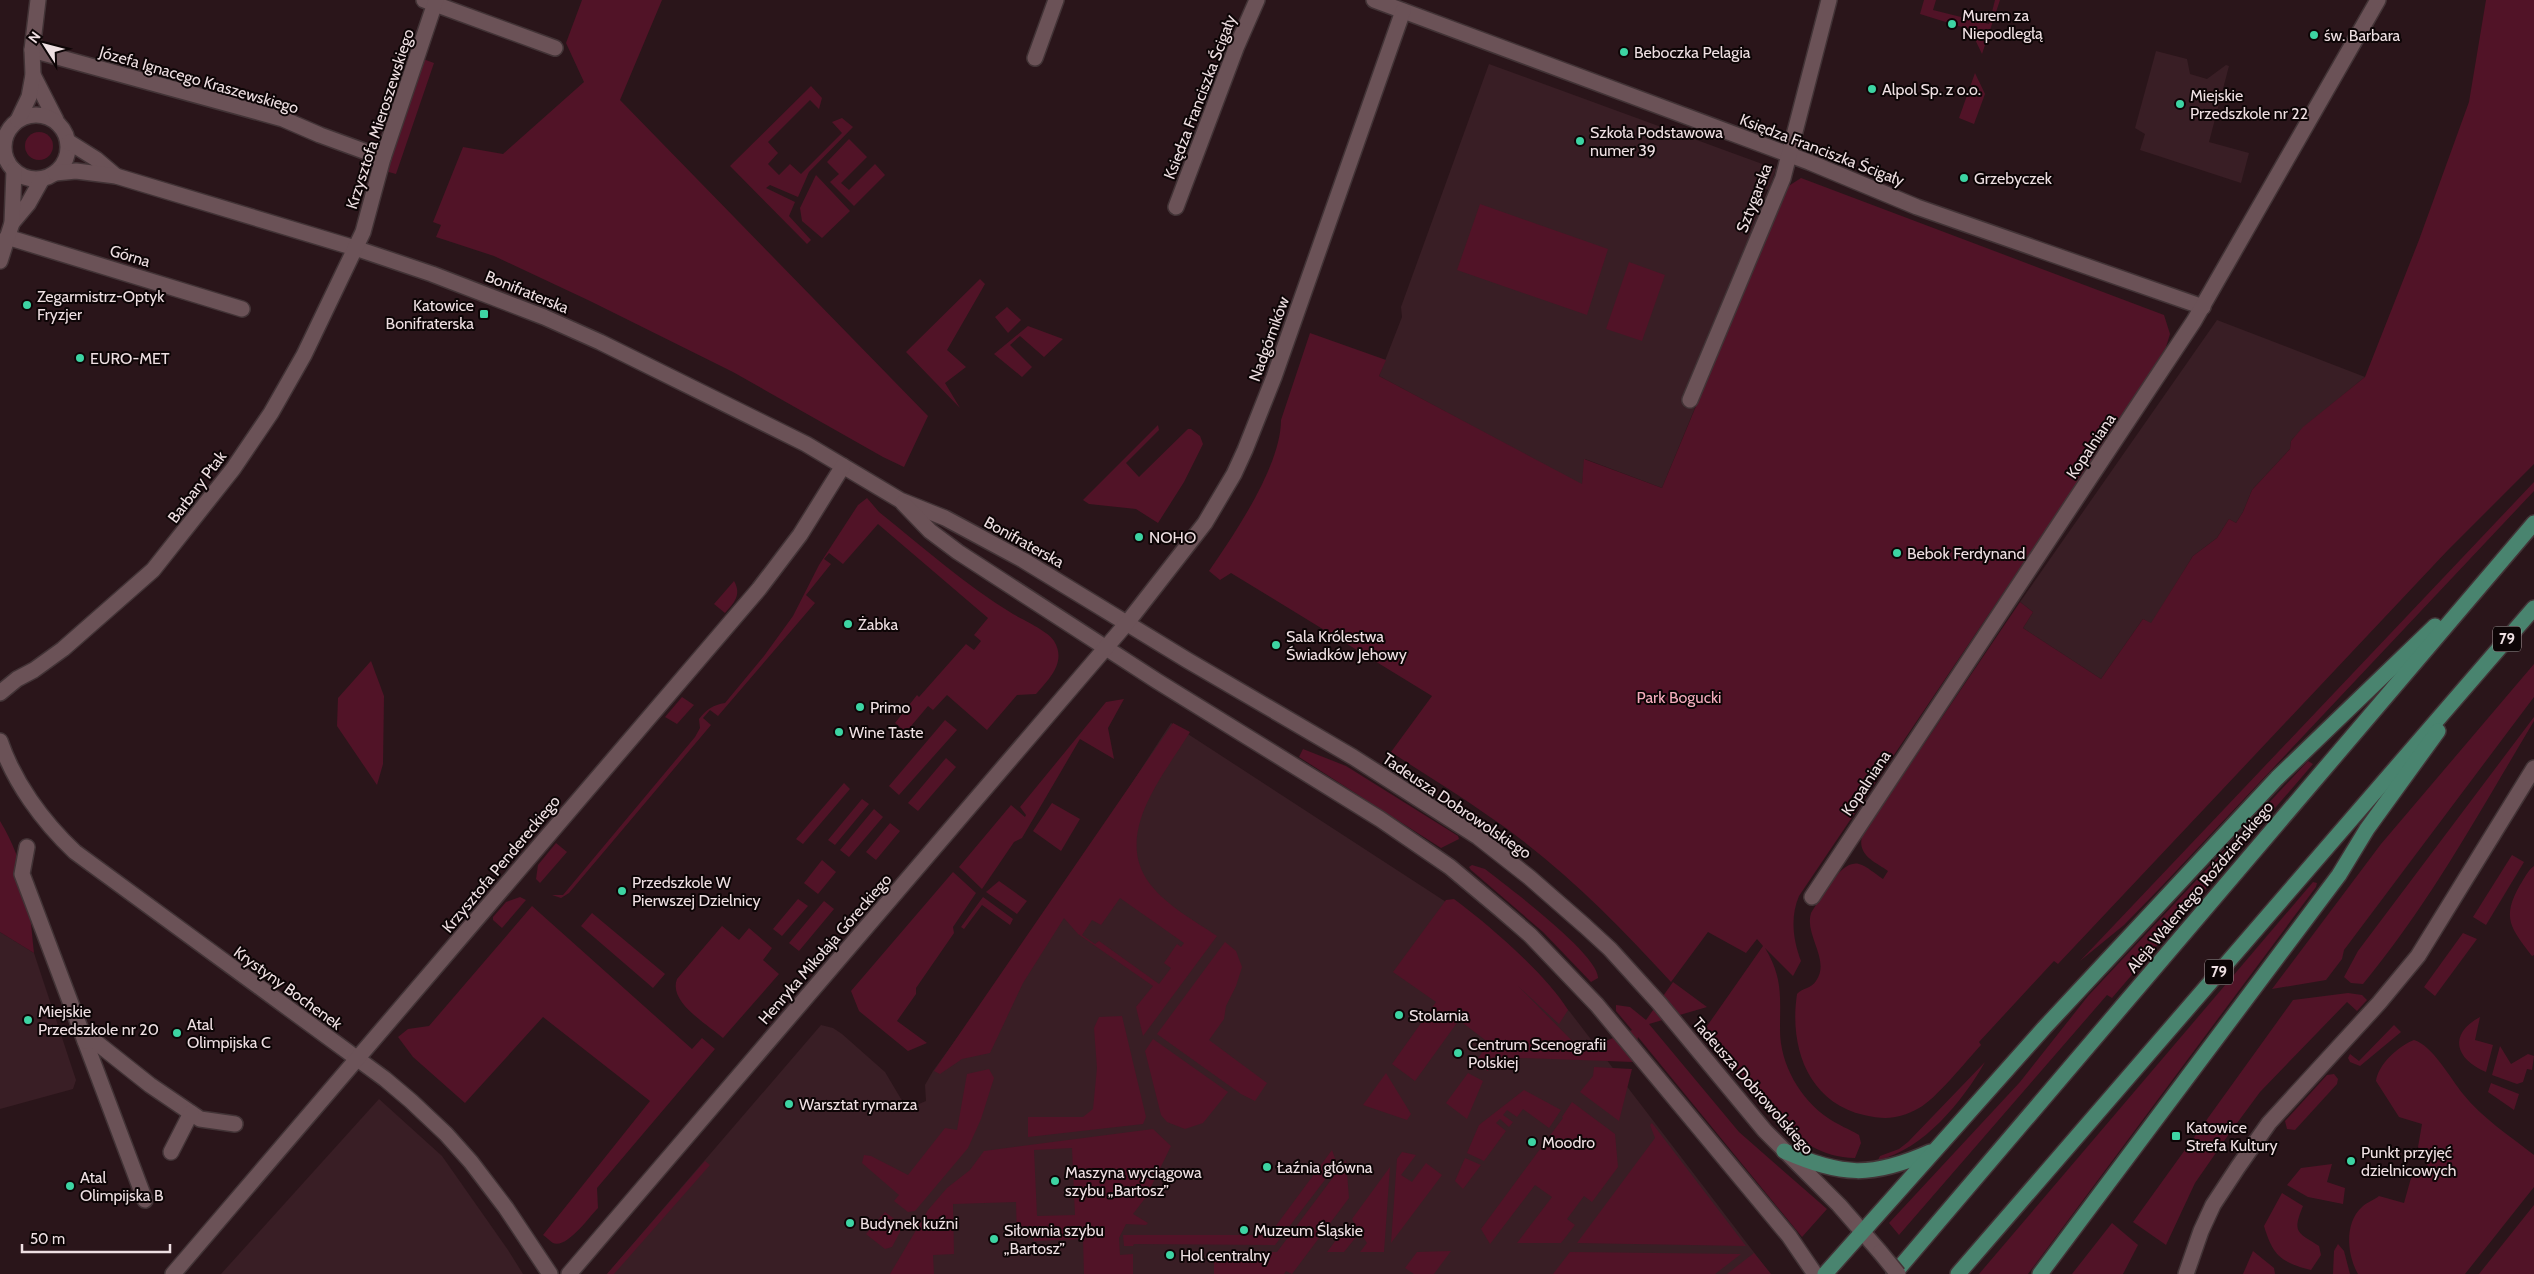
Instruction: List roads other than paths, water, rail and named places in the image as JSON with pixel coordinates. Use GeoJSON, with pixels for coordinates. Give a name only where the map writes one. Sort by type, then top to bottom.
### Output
{"type":"FeatureCollection","features":[{"type":"Feature","properties":{"kind":"main road","name":"Aleja Walentego Roździeńskiego"},"geometry":{"type":"LineString","coordinates":[[1896,1274],[2534,523]]}},
{"type":"Feature","properties":{"kind":"main road"},"geometry":{"type":"LineString","coordinates":[[1825,1274],[2044,1028],[2277,778],[2499,564]]}},
{"type":"Feature","properties":{"kind":"main road","name":"79"},"geometry":{"type":"LineString","coordinates":[[1958,1274],[2534,608]]}},
{"type":"Feature","properties":{"kind":"main road"},"geometry":{"type":"LineString","coordinates":[[2040,1274],[2338,875],[2367,830],[2479,670]]}},
{"type":"Feature","properties":{"kind":"main road"},"geometry":{"type":"LineString","coordinates":[[1784,1151],[1817,1165],[1836,1170],[1861,1170],[1903,1164],[1936,1149]]}},
{"type":"Feature","properties":{"kind":"street"},"geometry":{"type":"LineString","coordinates":[[38,0],[32,50],[33,75],[29,97],[18,120],[7,132],[2,148],[14,170],[27,178],[49,176]]}},
{"type":"Feature","properties":{"kind":"street"},"geometry":{"type":"LineString","coordinates":[[1035,58],[1056,0]]}},
{"type":"Feature","properties":{"kind":"street","name":"Księdza Franciszka Ścigały"},"geometry":{"type":"LineString","coordinates":[[1176,207],[1257,0]]}},
{"type":"Feature","properties":{"kind":"street","name":"Księdza Franciszka Ścigały"},"geometry":{"type":"LineString","coordinates":[[1374,0],[1788,154],[1918,206],[2203,308]]}},
{"type":"Feature","properties":{"kind":"street","name":"Sztygarska"},"geometry":{"type":"LineString","coordinates":[[1690,400],[1783,178],[1829,0]]}},
{"type":"Feature","properties":{"kind":"street","name":"Kopalniana"},"geometry":{"type":"LineString","coordinates":[[1812,898],[2203,308],[2378,0]]}},
{"type":"Feature","properties":{"kind":"street"},"geometry":{"type":"LineString","coordinates":[[432,1],[555,48]]}},
{"type":"Feature","properties":{"kind":"street","name":"Krzysztofa Mieroszewskiego"},"geometry":{"type":"LineString","coordinates":[[355,248],[363,232],[383,158],[432,1]]}},
{"type":"Feature","properties":{"kind":"street","name":"Nadgórników"},"geometry":{"type":"LineString","coordinates":[[1106,647],[1128,623],[1205,523],[1245,452],[1274,377],[1403,11]]}},
{"type":"Feature","properties":{"kind":"street","name":"Józefa Ignacego Kraszewskiego"},"geometry":{"type":"LineString","coordinates":[[32,50],[283,119],[383,158]]}},
{"type":"Feature","properties":{"kind":"street"},"geometry":{"type":"LineString","coordinates":[[10,230],[49,176],[65,162],[68,142],[64,130],[56,120],[33,75]]}},
{"type":"Feature","properties":{"kind":"street"},"geometry":{"type":"LineString","coordinates":[[18,120],[33,114],[41,114],[56,120]]}},
{"type":"Feature","properties":{"kind":"street","name":"Bonifraterska"},"geometry":{"type":"LineString","coordinates":[[68,142],[96,159],[116,176]]}},
{"type":"Feature","properties":{"kind":"street"},"geometry":{"type":"LineString","coordinates":[[0,261],[10,230],[14,170]]}},
{"type":"Feature","properties":{"kind":"street","name":"Bonifraterska"},"geometry":{"type":"LineString","coordinates":[[49,176],[76,171],[116,176],[355,248],[432,274],[544,317],[693,386],[806,444],[900,500],[945,518],[1006,551],[1128,623]]}},
{"type":"Feature","properties":{"kind":"street","name":"Górna"},"geometry":{"type":"LineString","coordinates":[[10,230],[242,309]]}},
{"type":"Feature","properties":{"kind":"street","name":"Barbary Ptak"},"geometry":{"type":"LineString","coordinates":[[0,693],[17,678],[34,670],[64,649],[96,622],[152,570],[186,531],[233,469],[271,414],[304,355],[355,248]]}},
{"type":"Feature","properties":{"kind":"street","name":"Krzysztofa Pendereckiego"},"geometry":{"type":"LineString","coordinates":[[173,1274],[759,589],[800,535],[843,466]]}},
{"type":"Feature","properties":{"kind":"street","name":"Bonifraterska"},"geometry":{"type":"LineString","coordinates":[[900,500],[930,531],[958,552],[1106,647]]}},
{"type":"Feature","properties":{"kind":"street","name":"Tadeusza Dobrowolskiego"},"geometry":{"type":"LineString","coordinates":[[1128,623],[1436,809],[1530,877],[1621,961],[1784,1151],[1863,1230],[1896,1274]]}},
{"type":"Feature","properties":{"kind":"street"},"geometry":{"type":"LineString","coordinates":[[1106,647],[1387,824],[1450,867],[1500,908],[1537,942],[1598,1005],[1788,1236],[1815,1274]]}},
{"type":"Feature","properties":{"kind":"street","name":"Henryka Mikołaja Góreckiego"},"geometry":{"type":"LineString","coordinates":[[569,1274],[1106,647]]}},
{"type":"Feature","properties":{"kind":"street","name":"Krystyny Bochenek"},"geometry":{"type":"LineString","coordinates":[[0,740],[19,781],[33,804],[50,826],[75,852],[397,1089],[446,1134],[506,1208],[550,1274]]}},
{"type":"Feature","properties":{"kind":"street"},"geometry":{"type":"LineString","coordinates":[[2186,1274],[2209,1214],[2238,1167],[2270,1124],[2379,1003],[2418,956],[2534,768]]}},
{"type":"Feature","properties":{"kind":"street"},"geometry":{"type":"LineString","coordinates":[[27,847],[22,874],[145,1200]]}},
{"type":"Feature","properties":{"kind":"street"},"geometry":{"type":"LineString","coordinates":[[85,1041],[92,1039],[150,1085],[200,1119],[235,1124]]}},
{"type":"Feature","properties":{"kind":"street"},"geometry":{"type":"LineString","coordinates":[[171,1152],[191,1113]]}},
{"type":"Feature","properties":{"kind":"place","name":"Murem za Niepodległą"},"geometry":{"type":"Point","coordinates":[1952,24]}},
{"type":"Feature","properties":{"kind":"place","name":"św. Barbara"},"geometry":{"type":"Point","coordinates":[2314,35]}},
{"type":"Feature","properties":{"kind":"place","name":"Beboczka Pelagia"},"geometry":{"type":"Point","coordinates":[1624,52]}},
{"type":"Feature","properties":{"kind":"place","name":"Alpol Sp. z o.o."},"geometry":{"type":"Point","coordinates":[1872,89]}},
{"type":"Feature","properties":{"kind":"place","name":"Miejskie Przedszkole nr 22"},"geometry":{"type":"Point","coordinates":[2180,104]}},
{"type":"Feature","properties":{"kind":"place","name":"Szkoła Podstawowa numer 39"},"geometry":{"type":"Point","coordinates":[1580,141]}},
{"type":"Feature","properties":{"kind":"place","name":"Grzebyczek"},"geometry":{"type":"Point","coordinates":[1964,178]}},
{"type":"Feature","properties":{"kind":"place","name":"Zegarmistrz-Optyk Fryzjer"},"geometry":{"type":"Point","coordinates":[27,305]}},
{"type":"Feature","properties":{"kind":"place","name":"Katowice Bonifraterska"},"geometry":{"type":"Point","coordinates":[484,314]}},
{"type":"Feature","properties":{"kind":"place","name":"EURO-MET"},"geometry":{"type":"Point","coordinates":[80,358]}},
{"type":"Feature","properties":{"kind":"place","name":"NOHO"},"geometry":{"type":"Point","coordinates":[1139,537]}},
{"type":"Feature","properties":{"kind":"place","name":"Bebok Ferdynand"},"geometry":{"type":"Point","coordinates":[1897,553]}},
{"type":"Feature","properties":{"kind":"place","name":"Żabka"},"geometry":{"type":"Point","coordinates":[848,624]}},
{"type":"Feature","properties":{"kind":"place","name":"Sala Królestwa Świadków Jehowy"},"geometry":{"type":"Point","coordinates":[1276,645]}},
{"type":"Feature","properties":{"kind":"place","name":"Primo"},"geometry":{"type":"Point","coordinates":[860,707]}},
{"type":"Feature","properties":{"kind":"place","name":"Wine Taste"},"geometry":{"type":"Point","coordinates":[839,732]}},
{"type":"Feature","properties":{"kind":"place","name":"Przedszkole W Pierwszej Dzielnicy"},"geometry":{"type":"Point","coordinates":[622,891]}},
{"type":"Feature","properties":{"kind":"place","name":"Stolarnia"},"geometry":{"type":"Point","coordinates":[1399,1015]}},
{"type":"Feature","properties":{"kind":"place","name":"Miejskie Przedszkole nr 20"},"geometry":{"type":"Point","coordinates":[28,1020]}},
{"type":"Feature","properties":{"kind":"place","name":"Atal Olimpijska C"},"geometry":{"type":"Point","coordinates":[177,1033]}},
{"type":"Feature","properties":{"kind":"place","name":"Centrum Scenografii Polskiej"},"geometry":{"type":"Point","coordinates":[1458,1053]}},
{"type":"Feature","properties":{"kind":"place","name":"Warsztat rymarza"},"geometry":{"type":"Point","coordinates":[789,1104]}},
{"type":"Feature","properties":{"kind":"place","name":"Katowice Strefa Kultury"},"geometry":{"type":"Point","coordinates":[2176,1136]}},
{"type":"Feature","properties":{"kind":"place","name":"Moodro"},"geometry":{"type":"Point","coordinates":[1532,1142]}},
{"type":"Feature","properties":{"kind":"place","name":"Punkt przyjęć dzielnicowych"},"geometry":{"type":"Point","coordinates":[2351,1161]}},
{"type":"Feature","properties":{"kind":"place","name":"Łaźnia główna"},"geometry":{"type":"Point","coordinates":[1267,1167]}},
{"type":"Feature","properties":{"kind":"place","name":"Maszyna wyciągowa szybu „Bartosz”"},"geometry":{"type":"Point","coordinates":[1055,1181]}},
{"type":"Feature","properties":{"kind":"place","name":"Atal Olimpijska B"},"geometry":{"type":"Point","coordinates":[70,1186]}},
{"type":"Feature","properties":{"kind":"place","name":"Budynek kuźni"},"geometry":{"type":"Point","coordinates":[850,1223]}},
{"type":"Feature","properties":{"kind":"place","name":"Muzeum Śląskie"},"geometry":{"type":"Point","coordinates":[1244,1230]}},
{"type":"Feature","properties":{"kind":"place","name":"Siłownia szybu „Bartosz”"},"geometry":{"type":"Point","coordinates":[994,1239]}},
{"type":"Feature","properties":{"kind":"place","name":"Hol centralny"},"geometry":{"type":"Point","coordinates":[1170,1255]}},
{"type":"Feature","properties":{"kind":"park label","name":"Park Bogucki"},"geometry":{"type":"Point","coordinates":[1679,697]}}]}
